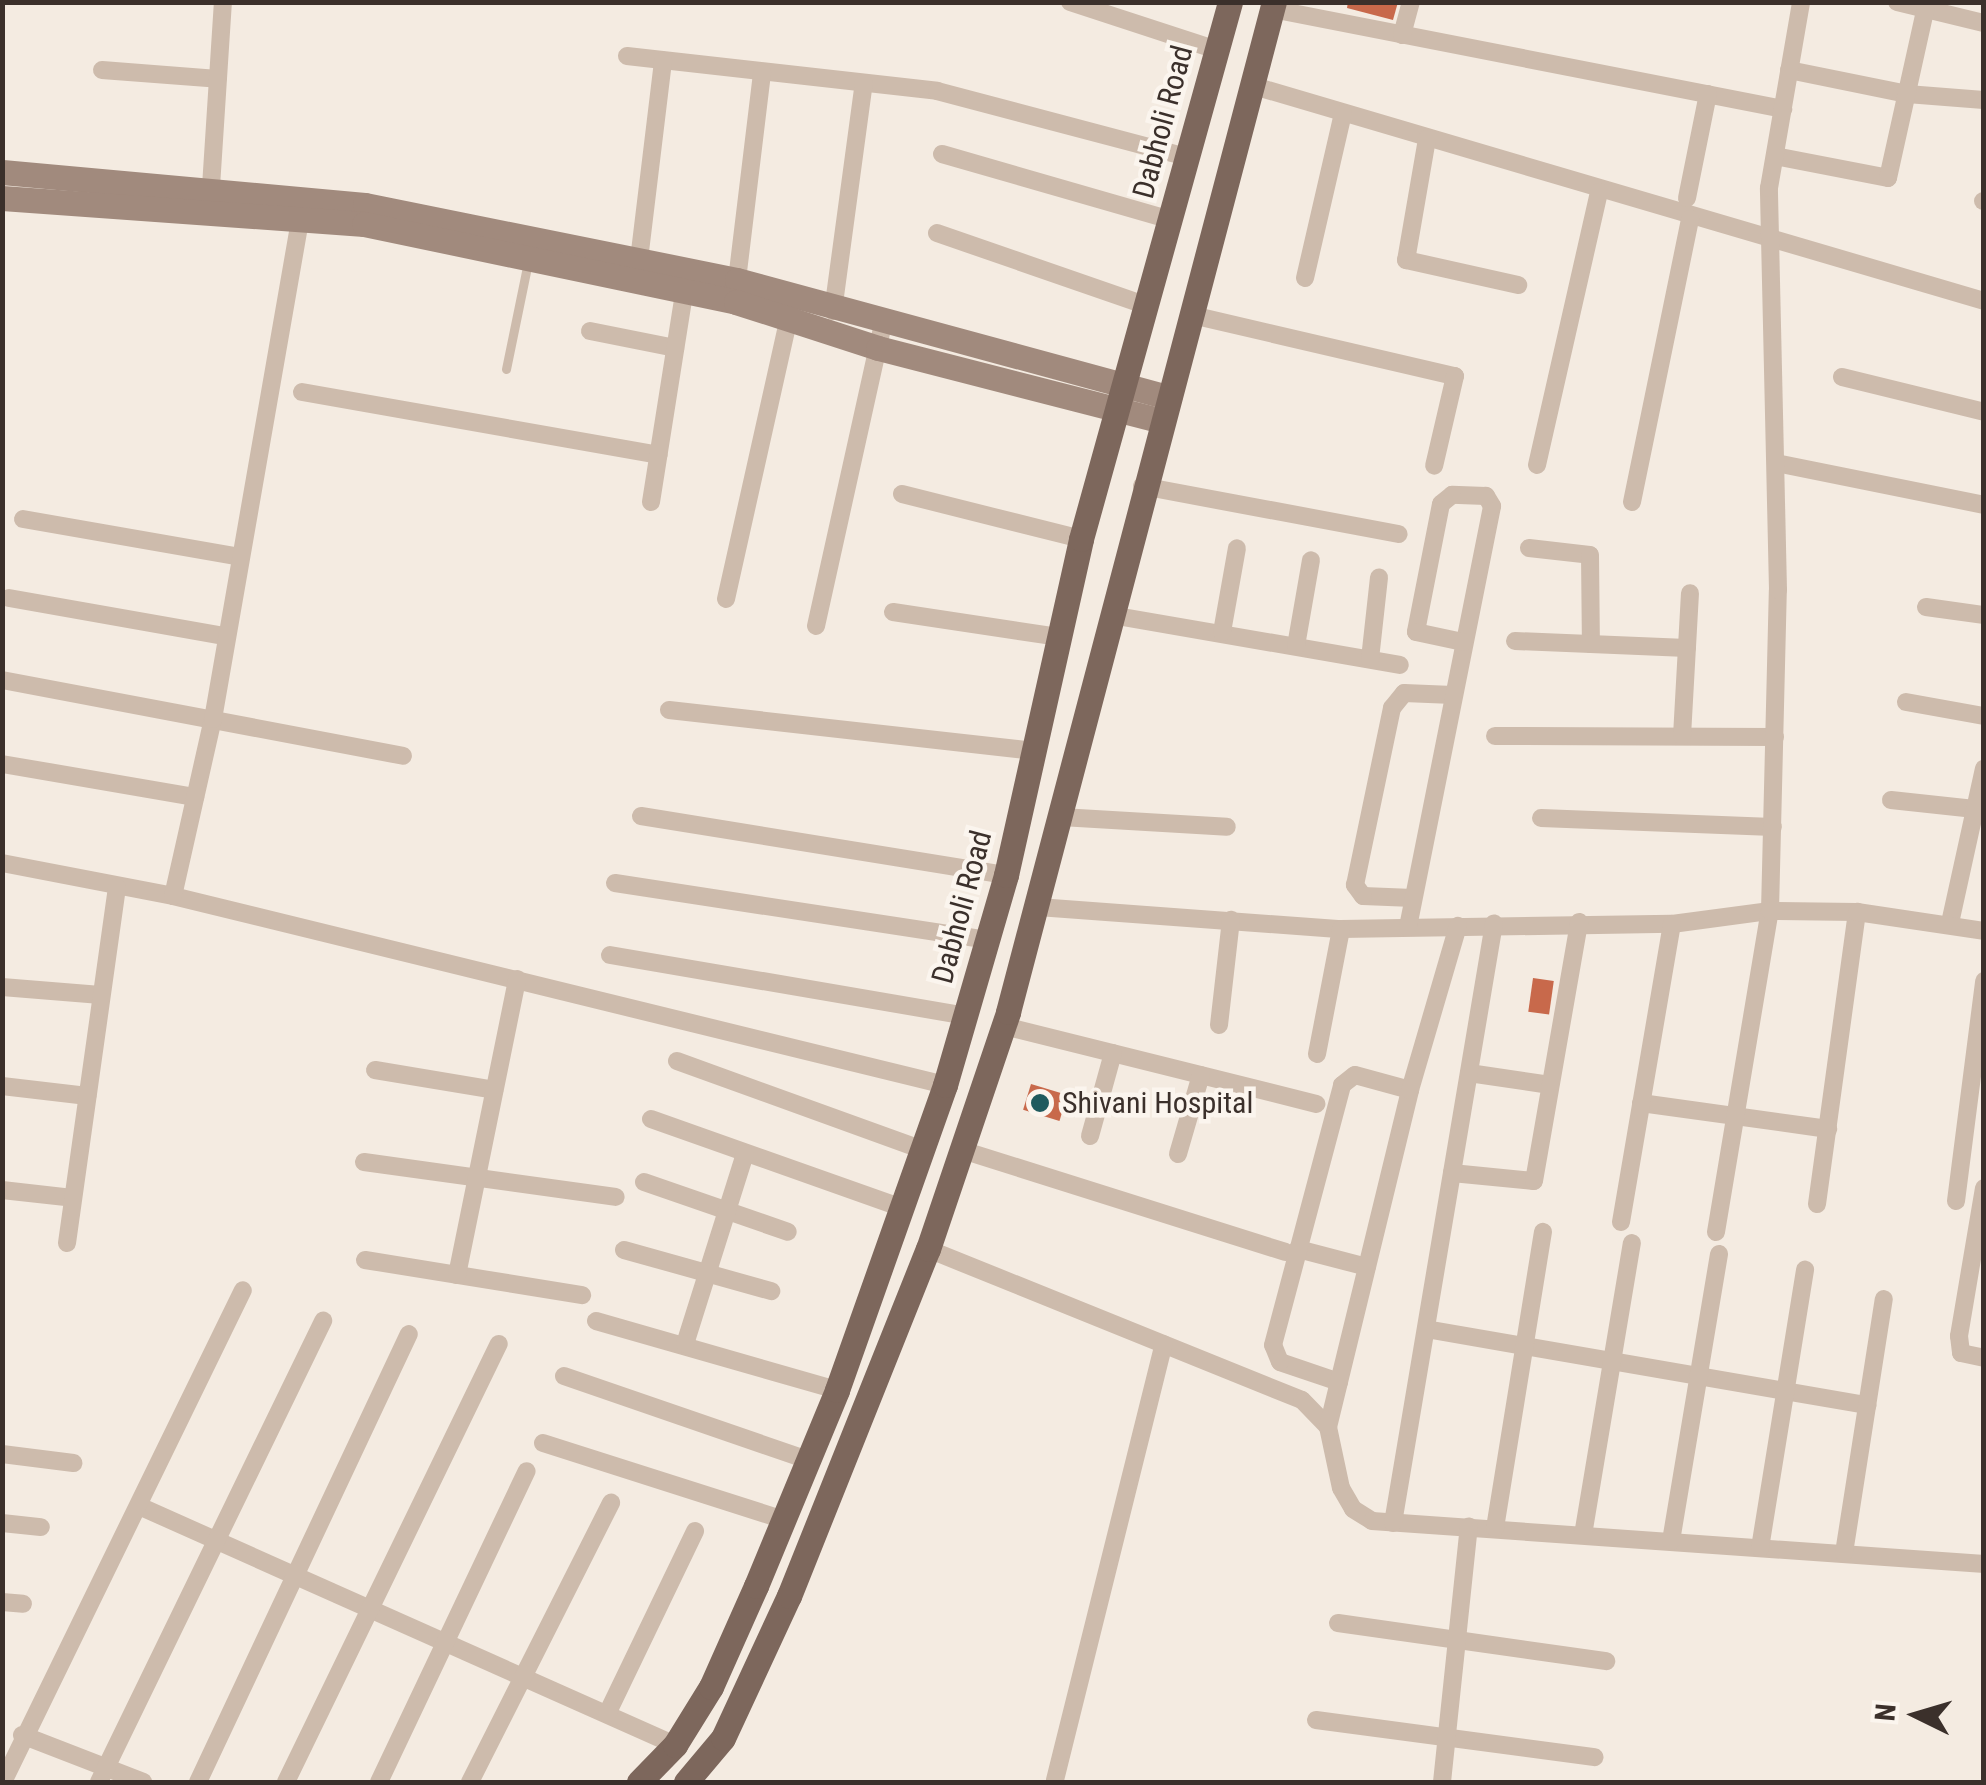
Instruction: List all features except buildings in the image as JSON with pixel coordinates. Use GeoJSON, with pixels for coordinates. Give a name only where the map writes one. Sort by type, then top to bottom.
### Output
{"type":"FeatureCollection","features":[{"type":"Feature","properties":{"kind":"main road","name":"Dabholi Road"},"geometry":{"type":"LineString","coordinates":[[640,1782],[675,1745],[711,1687],[837,1390],[945,1085],[1006,875],[1082,539],[1148,306],[1183,156],[1230,2]]}},
{"type":"Feature","properties":{"kind":"main road"},"geometry":{"type":"LineString","coordinates":[[686,1782],[739,1710],[928,1249],[1004,1026],[1061,817],[1142,486],[1274,6]]}},
{"type":"Feature","properties":{"kind":"street"},"geometry":{"type":"LineString","coordinates":[[210,201],[223,2]]}},
{"type":"Feature","properties":{"kind":"street"},"geometry":{"type":"LineString","coordinates":[[1070,2],[1217,50]]}},
{"type":"Feature","properties":{"kind":"street"},"geometry":{"type":"LineString","coordinates":[[1402,35],[1411,2]]}},
{"type":"Feature","properties":{"kind":"street"},"geometry":{"type":"LineString","coordinates":[[1716,1232],[1770,911],[1776,463],[1770,242],[1775,156],[1801,2]]}},
{"type":"Feature","properties":{"kind":"street"},"geometry":{"type":"LineString","coordinates":[[1898,2],[1926,6],[1984,24]]}},
{"type":"Feature","properties":{"kind":"street"},"geometry":{"type":"LineString","coordinates":[[1274,6],[1402,35],[1783,109]]}},
{"type":"Feature","properties":{"kind":"street"},"geometry":{"type":"LineString","coordinates":[[1775,156],[1888,178],[1926,6]]}},
{"type":"Feature","properties":{"kind":"street"},"geometry":{"type":"LineString","coordinates":[[626,56],[957,95],[1183,156]]}},
{"type":"Feature","properties":{"kind":"street"},"geometry":{"type":"LineString","coordinates":[[638,272],[663,60]]}},
{"type":"Feature","properties":{"kind":"street"},"geometry":{"type":"LineString","coordinates":[[102,70],[218,79]]}},
{"type":"Feature","properties":{"kind":"street"},"geometry":{"type":"LineString","coordinates":[[1789,70],[1907,94],[1984,100]]}},
{"type":"Feature","properties":{"kind":"street"},"geometry":{"type":"LineString","coordinates":[[738,280],[762,72]]}},
{"type":"Feature","properties":{"kind":"street"},"geometry":{"type":"LineString","coordinates":[[834,311],[864,84]]}},
{"type":"Feature","properties":{"kind":"street"},"geometry":{"type":"LineString","coordinates":[[1254,86],[1690,219],[1984,300]]}},
{"type":"Feature","properties":{"kind":"street"},"geometry":{"type":"LineString","coordinates":[[1687,198],[1708,94]]}},
{"type":"Feature","properties":{"kind":"street"},"geometry":{"type":"LineString","coordinates":[[1305,278],[1343,113]]}},
{"type":"Feature","properties":{"kind":"street"},"geometry":{"type":"LineString","coordinates":[[1427,139],[1406,260],[1518,286]]}},
{"type":"Feature","properties":{"kind":"street"},"geometry":{"type":"LineString","coordinates":[[942,154],[1170,220]]}},
{"type":"Feature","properties":{"kind":"street"},"geometry":{"type":"LineString","coordinates":[[2,172],[20,191],[78,191],[302,207],[425,227],[686,282],[1165,409]]}},
{"type":"Feature","properties":{"kind":"street"},"geometry":{"type":"LineString","coordinates":[[1538,465],[1599,192]]}},
{"type":"Feature","properties":{"kind":"street"},"geometry":{"type":"LineString","coordinates":[[173,896],[213,719],[302,207]]}},
{"type":"Feature","properties":{"kind":"street"},"geometry":{"type":"LineString","coordinates":[[1632,502],[1690,219]]}},
{"type":"Feature","properties":{"kind":"street"},"geometry":{"type":"LineString","coordinates":[[937,233],[1148,306]]}},
{"type":"Feature","properties":{"kind":"street"},"geometry":{"type":"LineString","coordinates":[[686,282],[738,280],[790,309],[834,311],[880,336]]}},
{"type":"Feature","properties":{"kind":"street"},"geometry":{"type":"LineString","coordinates":[[651,502],[686,282]]}},
{"type":"Feature","properties":{"kind":"street"},"geometry":{"type":"LineString","coordinates":[[726,599],[790,309]]}},
{"type":"Feature","properties":{"kind":"street"},"geometry":{"type":"LineString","coordinates":[[1192,314],[1455,376],[1434,466]]}},
{"type":"Feature","properties":{"kind":"street"},"geometry":{"type":"LineString","coordinates":[[590,331],[675,348]]}},
{"type":"Feature","properties":{"kind":"street"},"geometry":{"type":"LineString","coordinates":[[816,626],[880,336]]}},
{"type":"Feature","properties":{"kind":"street"},"geometry":{"type":"LineString","coordinates":[[1842,377],[1984,412]]}},
{"type":"Feature","properties":{"kind":"street"},"geometry":{"type":"LineString","coordinates":[[302,392],[658,456]]}},
{"type":"Feature","properties":{"kind":"street"},"geometry":{"type":"LineString","coordinates":[[1776,463],[1984,505]]}},
{"type":"Feature","properties":{"kind":"street"},"geometry":{"type":"LineString","coordinates":[[1142,486],[1399,534]]}},
{"type":"Feature","properties":{"kind":"street"},"geometry":{"type":"LineString","coordinates":[[902,494],[1082,539]]}},
{"type":"Feature","properties":{"kind":"street"},"geometry":{"type":"LineString","coordinates":[[1408,927],[1492,506],[1486,496],[1452,494],[1441,504],[1416,632],[1464,642]]}},
{"type":"Feature","properties":{"kind":"street"},"geometry":{"type":"LineString","coordinates":[[24,519],[242,557]]}},
{"type":"Feature","properties":{"kind":"street"},"geometry":{"type":"LineString","coordinates":[[1222,632],[1238,548]]}},
{"type":"Feature","properties":{"kind":"street"},"geometry":{"type":"LineString","coordinates":[[1529,548],[1590,555],[1591,644]]}},
{"type":"Feature","properties":{"kind":"street"},"geometry":{"type":"LineString","coordinates":[[1296,646],[1312,560]]}},
{"type":"Feature","properties":{"kind":"street"},"geometry":{"type":"LineString","coordinates":[[1370,660],[1378,578]]}},
{"type":"Feature","properties":{"kind":"street"},"geometry":{"type":"LineString","coordinates":[[1682,736],[1690,592]]}},
{"type":"Feature","properties":{"kind":"street"},"geometry":{"type":"LineString","coordinates":[[9,598],[225,636]]}},
{"type":"Feature","properties":{"kind":"street"},"geometry":{"type":"LineString","coordinates":[[1926,606],[1984,615]]}},
{"type":"Feature","properties":{"kind":"street"},"geometry":{"type":"LineString","coordinates":[[893,612],[1058,636]]}},
{"type":"Feature","properties":{"kind":"street"},"geometry":{"type":"LineString","coordinates":[[1111,614],[1400,664]]}},
{"type":"Feature","properties":{"kind":"street"},"geometry":{"type":"LineString","coordinates":[[1515,641],[1687,648]]}},
{"type":"Feature","properties":{"kind":"street"},"geometry":{"type":"LineString","coordinates":[[2,680],[404,756]]}},
{"type":"Feature","properties":{"kind":"street"},"geometry":{"type":"LineString","coordinates":[[1413,898],[1363,896],[1355,885],[1392,708],[1404,693],[1453,695]]}},
{"type":"Feature","properties":{"kind":"street"},"geometry":{"type":"LineString","coordinates":[[1906,702],[1984,716]]}},
{"type":"Feature","properties":{"kind":"street"},"geometry":{"type":"LineString","coordinates":[[669,710],[1032,751]]}},
{"type":"Feature","properties":{"kind":"street"},"geometry":{"type":"LineString","coordinates":[[1495,736],[1774,737]]}},
{"type":"Feature","properties":{"kind":"street"},"geometry":{"type":"LineString","coordinates":[[2,764],[195,798]]}},
{"type":"Feature","properties":{"kind":"street"},"geometry":{"type":"LineString","coordinates":[[1950,923],[1984,769]]}},
{"type":"Feature","properties":{"kind":"street"},"geometry":{"type":"LineString","coordinates":[[1891,800],[1975,809]]}},
{"type":"Feature","properties":{"kind":"street"},"geometry":{"type":"LineString","coordinates":[[640,816],[1006,875]]}},
{"type":"Feature","properties":{"kind":"street"},"geometry":{"type":"LineString","coordinates":[[1061,817],[1227,828]]}},
{"type":"Feature","properties":{"kind":"street"},"geometry":{"type":"LineString","coordinates":[[1541,818],[1773,827]]}},
{"type":"Feature","properties":{"kind":"street"},"geometry":{"type":"LineString","coordinates":[[2,863],[173,896],[945,1085]]}},
{"type":"Feature","properties":{"kind":"street"},"geometry":{"type":"LineString","coordinates":[[615,883],[986,940]]}},
{"type":"Feature","properties":{"kind":"street"},"geometry":{"type":"LineString","coordinates":[[66,1243],[117,887]]}},
{"type":"Feature","properties":{"kind":"street"},"geometry":{"type":"LineString","coordinates":[[1038,907],[1341,929],[1494,923],[1672,924],[1770,911],[1858,912],[1984,931]]}},
{"type":"Feature","properties":{"kind":"street"},"geometry":{"type":"LineString","coordinates":[[1817,1204],[1858,912]]}},
{"type":"Feature","properties":{"kind":"street"},"geometry":{"type":"LineString","coordinates":[[1219,1025],[1231,920]]}},
{"type":"Feature","properties":{"kind":"street"},"geometry":{"type":"LineString","coordinates":[[1452,1173],[1534,1181],[1578,922]]}},
{"type":"Feature","properties":{"kind":"street"},"geometry":{"type":"LineString","coordinates":[[1393,1523],[1494,923]]}},
{"type":"Feature","properties":{"kind":"street"},"geometry":{"type":"LineString","coordinates":[[1620,1222],[1672,924]]}},
{"type":"Feature","properties":{"kind":"street"},"geometry":{"type":"LineString","coordinates":[[1458,926],[1410,1090],[1328,1426],[1341,1488],[1353,1508],[1393,1523],[1984,1564]]}},
{"type":"Feature","properties":{"kind":"street"},"geometry":{"type":"LineString","coordinates":[[1317,1054],[1341,929]]}},
{"type":"Feature","properties":{"kind":"street"},"geometry":{"type":"LineString","coordinates":[[610,955],[966,1016]]}},
{"type":"Feature","properties":{"kind":"street"},"geometry":{"type":"LineString","coordinates":[[458,1275],[517,978]]}},
{"type":"Feature","properties":{"kind":"street"},"geometry":{"type":"LineString","coordinates":[[1956,1200],[1984,982]]}},
{"type":"Feature","properties":{"kind":"street"},"geometry":{"type":"LineString","coordinates":[[2,987],[102,995]]}},
{"type":"Feature","properties":{"kind":"street"},"geometry":{"type":"LineString","coordinates":[[1004,1026],[1316,1104]]}},
{"type":"Feature","properties":{"kind":"street"},"geometry":{"type":"LineString","coordinates":[[1090,1136],[1113,1053]]}},
{"type":"Feature","properties":{"kind":"street"},"geometry":{"type":"LineString","coordinates":[[677,1061],[920,1150]]}},
{"type":"Feature","properties":{"kind":"street"},"geometry":{"type":"LineString","coordinates":[[375,1070],[494,1090]]}},
{"type":"Feature","properties":{"kind":"street"},"geometry":{"type":"LineString","coordinates":[[1469,1073],[1550,1085]]}},
{"type":"Feature","properties":{"kind":"street"},"geometry":{"type":"LineString","coordinates":[[1178,1154],[1201,1075]]}},
{"type":"Feature","properties":{"kind":"street"},"geometry":{"type":"LineString","coordinates":[[1339,1382],[1274,1355],[1292,1251],[1346,1077],[1410,1090]]}},
{"type":"Feature","properties":{"kind":"street"},"geometry":{"type":"LineString","coordinates":[[2,1086],[87,1096]]}},
{"type":"Feature","properties":{"kind":"street"},"geometry":{"type":"LineString","coordinates":[[1641,1103],[1828,1130]]}},
{"type":"Feature","properties":{"kind":"street"},"geometry":{"type":"LineString","coordinates":[[651,1119],[899,1207]]}},
{"type":"Feature","properties":{"kind":"street"},"geometry":{"type":"LineString","coordinates":[[962,1150],[1292,1251],[1366,1267]]}},
{"type":"Feature","properties":{"kind":"street"},"geometry":{"type":"LineString","coordinates":[[685,1344],[746,1154]]}},
{"type":"Feature","properties":{"kind":"street"},"geometry":{"type":"LineString","coordinates":[[364,1162],[616,1197]]}},
{"type":"Feature","properties":{"kind":"street"},"geometry":{"type":"LineString","coordinates":[[644,1182],[788,1232]]}},
{"type":"Feature","properties":{"kind":"street"},"geometry":{"type":"LineString","coordinates":[[1984,1188],[1959,1336],[1961,1353],[1984,1358]]}},
{"type":"Feature","properties":{"kind":"street"},"geometry":{"type":"LineString","coordinates":[[2,1190],[73,1198]]}},
{"type":"Feature","properties":{"kind":"street"},"geometry":{"type":"LineString","coordinates":[[1495,1528],[1543,1232]]}},
{"type":"Feature","properties":{"kind":"street"},"geometry":{"type":"LineString","coordinates":[[1583,1535],[1632,1242]]}},
{"type":"Feature","properties":{"kind":"street"},"geometry":{"type":"LineString","coordinates":[[928,1249],[1302,1400],[1328,1426]]}},
{"type":"Feature","properties":{"kind":"street"},"geometry":{"type":"LineString","coordinates":[[624,1250],[771,1291]]}},
{"type":"Feature","properties":{"kind":"street"},"geometry":{"type":"LineString","coordinates":[[1671,1541],[1719,1254]]}},
{"type":"Feature","properties":{"kind":"street"},"geometry":{"type":"LineString","coordinates":[[366,1260],[582,1296]]}},
{"type":"Feature","properties":{"kind":"street"},"geometry":{"type":"LineString","coordinates":[[1760,1548],[1804,1270]]}},
{"type":"Feature","properties":{"kind":"street"},"geometry":{"type":"LineString","coordinates":[[4,1782],[22,1735],[243,1290]]}},
{"type":"Feature","properties":{"kind":"street"},"geometry":{"type":"LineString","coordinates":[[1844,1552],[1884,1299]]}},
{"type":"Feature","properties":{"kind":"street"},"geometry":{"type":"LineString","coordinates":[[103,1775],[323,1321]]}},
{"type":"Feature","properties":{"kind":"street"},"geometry":{"type":"LineString","coordinates":[[596,1321],[837,1390]]}},
{"type":"Feature","properties":{"kind":"street"},"geometry":{"type":"LineString","coordinates":[[1426,1329],[1867,1405]]}},
{"type":"Feature","properties":{"kind":"street"},"geometry":{"type":"LineString","coordinates":[[198,1782],[299,1578],[409,1334]]}},
{"type":"Feature","properties":{"kind":"street"},"geometry":{"type":"LineString","coordinates":[[286,1782],[499,1344]]}},
{"type":"Feature","properties":{"kind":"street"},"geometry":{"type":"LineString","coordinates":[[1055,1780],[1164,1344]]}},
{"type":"Feature","properties":{"kind":"street"},"geometry":{"type":"LineString","coordinates":[[564,1376],[808,1460]]}},
{"type":"Feature","properties":{"kind":"street"},"geometry":{"type":"LineString","coordinates":[[543,1442],[781,1519]]}},
{"type":"Feature","properties":{"kind":"street"},"geometry":{"type":"LineString","coordinates":[[2,1454],[72,1463]]}},
{"type":"Feature","properties":{"kind":"street"},"geometry":{"type":"LineString","coordinates":[[379,1782],[527,1471]]}},
{"type":"Feature","properties":{"kind":"street"},"geometry":{"type":"LineString","coordinates":[[470,1782],[610,1502]]}},
{"type":"Feature","properties":{"kind":"street"},"geometry":{"type":"LineString","coordinates":[[139,1506],[675,1745]]}},
{"type":"Feature","properties":{"kind":"street"},"geometry":{"type":"LineString","coordinates":[[2,1523],[41,1527]]}},
{"type":"Feature","properties":{"kind":"street"},"geometry":{"type":"LineString","coordinates":[[1442,1782],[1469,1526]]}},
{"type":"Feature","properties":{"kind":"street"},"geometry":{"type":"LineString","coordinates":[[607,1714],[695,1530]]}},
{"type":"Feature","properties":{"kind":"street"},"geometry":{"type":"LineString","coordinates":[[2,1602],[24,1604]]}},
{"type":"Feature","properties":{"kind":"street"},"geometry":{"type":"LineString","coordinates":[[1338,1623],[1606,1661]]}},
{"type":"Feature","properties":{"kind":"street"},"geometry":{"type":"LineString","coordinates":[[1316,1720],[1595,1757]]}},
{"type":"Feature","properties":{"kind":"street"},"geometry":{"type":"LineString","coordinates":[[22,1735],[103,1775],[143,1782]]}},
{"type":"Feature","properties":{"kind":"lane"},"geometry":{"type":"LineString","coordinates":[[506,369],[531,250]]}},
{"type":"Feature","properties":{"kind":"place","name":"Shivani Hospital"},"geometry":{"type":"Point","coordinates":[1040,1103]}}]}
